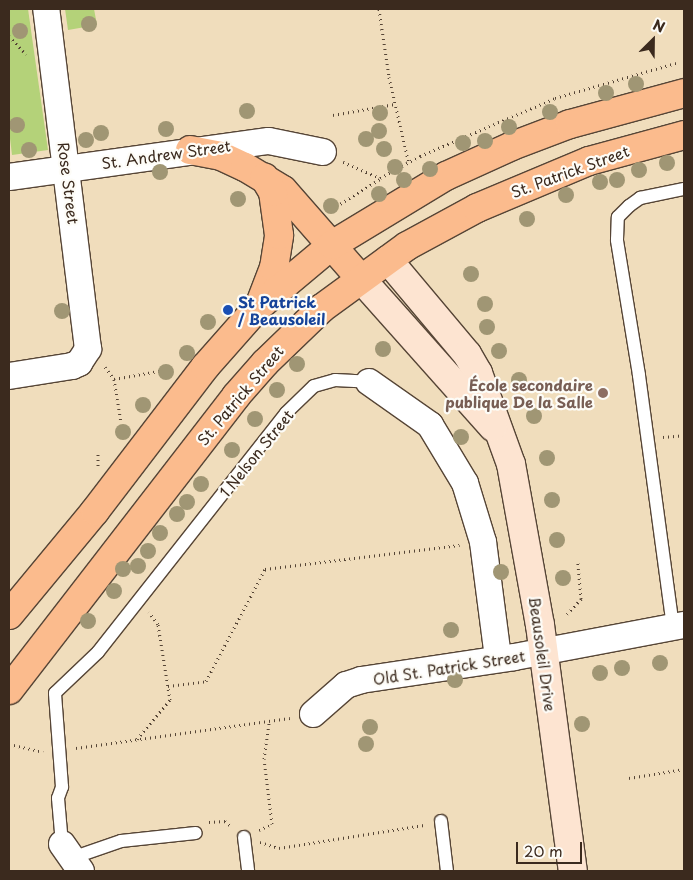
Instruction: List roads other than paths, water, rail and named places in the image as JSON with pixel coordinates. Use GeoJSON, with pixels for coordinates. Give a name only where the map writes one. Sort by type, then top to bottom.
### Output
{"type":"FeatureCollection","features":[{"type":"Feature","properties":{"kind":"main road"},"geometry":{"type":"LineString","coordinates":[[9,615],[95,511],[205,366],[259,306],[332,244],[446,176],[512,146],[570,124],[684,93]]}},
{"type":"Feature","properties":{"kind":"main road","name":"St. Patrick Street"},"geometry":{"type":"LineString","coordinates":[[9,690],[236,396],[292,334],[361,279],[442,226],[515,190],[589,161],[684,134]]}},
{"type":"Feature","properties":{"kind":"main road"},"geometry":{"type":"LineString","coordinates":[[190,150],[221,156],[264,177],[296,202],[361,279]]}},
{"type":"Feature","properties":{"kind":"main road"},"geometry":{"type":"LineString","coordinates":[[259,306],[274,268],[279,235],[273,192],[264,177]]}},
{"type":"Feature","properties":{"kind":"main road"},"geometry":{"type":"LineString","coordinates":[[360,226],[388,260]]}},
{"type":"Feature","properties":{"kind":"street","name":"Rose Street"},"geometry":{"type":"LineString","coordinates":[[9,376],[72,366],[85,357],[88,342],[46,9]]}},
{"type":"Feature","properties":{"kind":"street","name":"St. Andrew Street"},"geometry":{"type":"LineString","coordinates":[[9,176],[190,150],[269,141],[323,152]]}},
{"type":"Feature","properties":{"kind":"street","name":"Beausoleil Drive"},"geometry":{"type":"LineString","coordinates":[[388,260],[467,354],[486,391],[503,440],[516,484],[543,652],[573,871]]}},
{"type":"Feature","properties":{"kind":"street","name":"Beausoleil Drive"},"geometry":{"type":"LineString","coordinates":[[361,279],[503,440]]}},
{"type":"Feature","properties":{"kind":"street","name":"1 Nelson Street"},"geometry":{"type":"LineString","coordinates":[[369,382],[430,425],[465,483],[483,542],[498,658]]}},
{"type":"Feature","properties":{"kind":"street","name":"Old St. Patrick Street"},"geometry":{"type":"LineString","coordinates":[[313,714],[346,685],[360,680],[543,652],[678,626]]}},
{"type":"Feature","properties":{"kind":"lane"},"geometry":{"type":"LineString","coordinates":[[678,626],[640,375],[617,240],[618,217],[629,206],[640,198],[684,189]]}},
{"type":"Feature","properties":{"kind":"lane","name":"1 Nelson Street"},"geometry":{"type":"LineString","coordinates":[[72,858],[58,798],[62,787],[55,693],[98,652],[286,413],[314,386],[335,380],[369,382]]}},
{"type":"Feature","properties":{"kind":"lane"},"geometry":{"type":"LineString","coordinates":[[441,821],[447,871]]}},
{"type":"Feature","properties":{"kind":"lane"},"geometry":{"type":"LineString","coordinates":[[72,858],[121,840],[196,833]]}},
{"type":"Feature","properties":{"kind":"lane"},"geometry":{"type":"LineString","coordinates":[[244,837],[248,871]]}},
{"type":"Feature","properties":{"kind":"place","name":"St Patrick / Beausoleil"},"geometry":{"type":"Point","coordinates":[228,310]}},
{"type":"Feature","properties":{"kind":"place","name":"École secondaire publique De la Salle"},"geometry":{"type":"Point","coordinates":[603,393]}}]}
